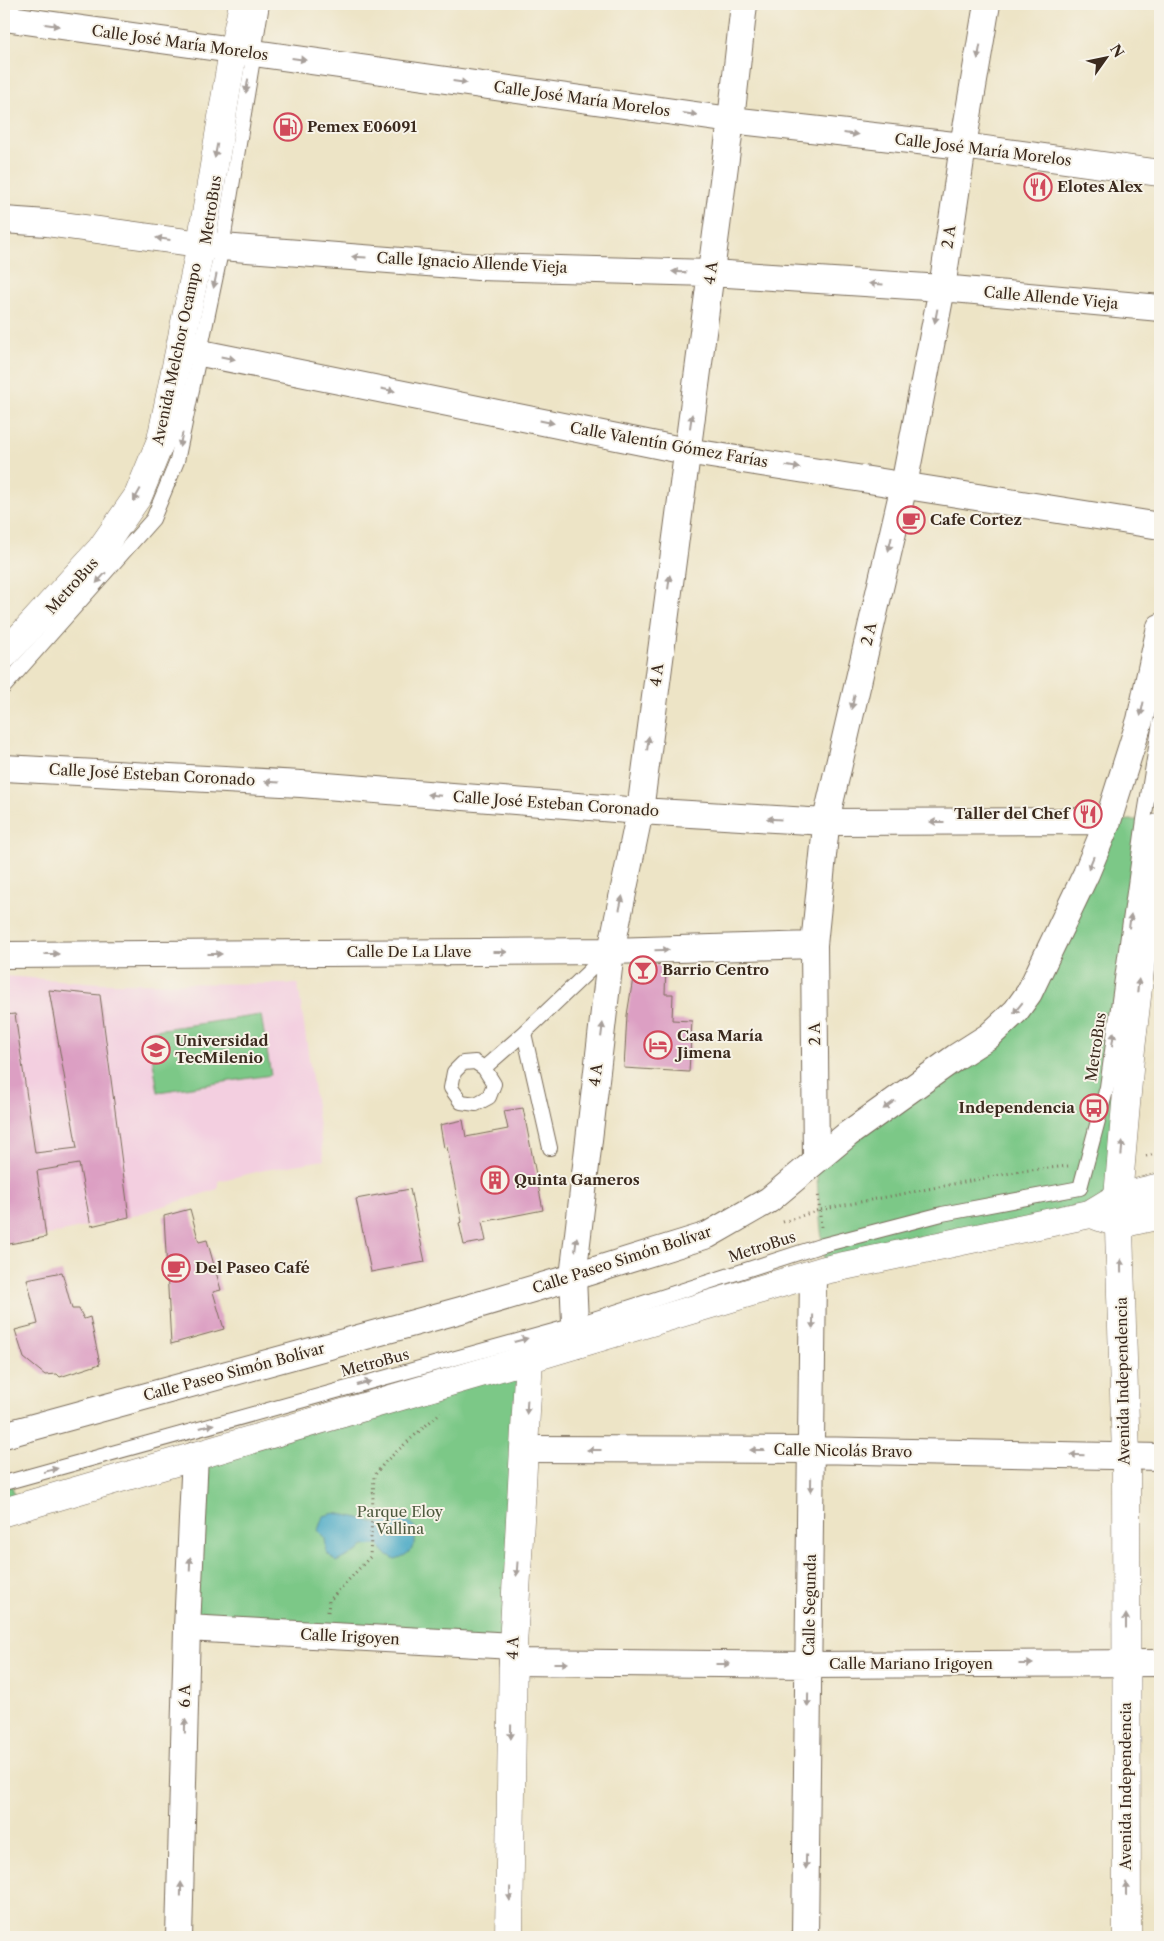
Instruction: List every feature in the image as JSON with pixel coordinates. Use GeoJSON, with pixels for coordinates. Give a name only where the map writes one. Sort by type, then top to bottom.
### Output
{"type":"FeatureCollection","features":[{"type":"Feature","properties":{"kind":"main road","name":"Avenida Melchor Ocampo"},"geometry":{"type":"LineString","coordinates":[[4,655],[101,549],[138,496],[161,440],[190,351],[211,245],[243,52],[243,4]]}},
{"type":"Feature","properties":{"kind":"main road","name":"Avenida Independencia"},"geometry":{"type":"LineString","coordinates":[[1126,1937],[1126,1456],[1118,1197],[1130,1058],[1146,918],[1160,827]]}},
{"type":"Feature","properties":{"kind":"main road"},"geometry":{"type":"LineString","coordinates":[[4,1512],[529,1358],[575,1335],[825,1270],[1090,1214],[1118,1197],[1160,1187]]}},
{"type":"Feature","properties":{"kind":"main road"},"geometry":{"type":"LineString","coordinates":[[1090,1214],[1120,1224],[1160,1215]]}},
{"type":"Feature","properties":{"kind":"main road","name":"4 A"},"geometry":{"type":"LineString","coordinates":[[510,1937],[512,1654],[529,1358]]}},
{"type":"Feature","properties":{"kind":"street","name":"4 A"},"geometry":{"type":"LineString","coordinates":[[575,1335],[572,1277],[611,951],[640,811],[686,450],[732,120],[744,4]]}},
{"type":"Feature","properties":{"kind":"street","name":"2 A"},"geometry":{"type":"LineString","coordinates":[[816,1160],[814,946],[826,822],[904,485],[942,288],[987,4]]}},
{"type":"Feature","properties":{"kind":"street","name":"Calle José María Morelos"},"geometry":{"type":"LineString","coordinates":[[4,18],[732,120],[963,146],[1160,173]]}},
{"type":"Feature","properties":{"kind":"street","name":"Calle Ignacio Allende Vieja"},"geometry":{"type":"LineString","coordinates":[[4,220],[47,223],[211,245],[478,267],[711,273],[942,288]]}},
{"type":"Feature","properties":{"kind":"street","name":"Calle Allende Vieja"},"geometry":{"type":"LineString","coordinates":[[942,288],[1160,308]]}},
{"type":"Feature","properties":{"kind":"street","name":"Calle Valentín Gómez Farías"},"geometry":{"type":"LineString","coordinates":[[190,351],[686,450],[1160,526]]}},
{"type":"Feature","properties":{"kind":"street","name":"Calle Paseo Simón Bolívar"},"geometry":{"type":"LineString","coordinates":[[4,1435],[460,1310],[572,1277],[708,1235],[769,1200],[856,1128],[956,1057],[989,1036],[1016,1011],[1029,993],[1086,874],[1108,821],[1140,720],[1160,627]]}},
{"type":"Feature","properties":{"kind":"street","name":"Calle José Esteban Coronado"},"geometry":{"type":"LineString","coordinates":[[4,768],[301,784],[640,811],[826,822],[1108,821]]}},
{"type":"Feature","properties":{"kind":"street","name":"Calle De La Llave"},"geometry":{"type":"LineString","coordinates":[[4,955],[611,951],[814,946]]}},
{"type":"Feature","properties":{"kind":"street","name":"Calle Segunda"},"geometry":{"type":"LineString","coordinates":[[805,1937],[813,1274]]}},
{"type":"Feature","properties":{"kind":"street","name":"Calle Nicolás Bravo"},"geometry":{"type":"LineString","coordinates":[[525,1449],[811,1450],[1160,1457]]}},
{"type":"Feature","properties":{"kind":"street","name":"6 A"},"geometry":{"type":"LineString","coordinates":[[180,1937],[187,1628],[195,1455]]}},
{"type":"Feature","properties":{"kind":"street","name":"Calle Irigoyen"},"geometry":{"type":"LineString","coordinates":[[187,1628],[326,1636],[512,1654]]}},
{"type":"Feature","properties":{"kind":"street","name":"Calle Mariano Irigoyen"},"geometry":{"type":"LineString","coordinates":[[512,1654],[809,1665],[1160,1663]]}},
{"type":"Feature","properties":{"kind":"lane"},"geometry":{"type":"LineString","coordinates":[[243,52],[262,4]]}},
{"type":"Feature","properties":{"kind":"lane","name":"MetroBus"},"geometry":{"type":"LineString","coordinates":[[4,688],[153,519],[177,461],[190,351]]}},
{"type":"Feature","properties":{"kind":"lane","name":"MetroBus"},"geometry":{"type":"LineString","coordinates":[[4,1483],[575,1335],[823,1244],[942,1214],[1080,1188],[1107,1087],[1144,820],[1160,723]]}},
{"type":"Feature","properties":{"kind":"lane"},"geometry":{"type":"LineString","coordinates":[[484,1068],[611,951]]}},
{"type":"Feature","properties":{"kind":"lane"},"geometry":{"type":"LineString","coordinates":[[524,1033],[550,1148]]}},
{"type":"Feature","properties":{"kind":"path"},"geometry":{"type":"LineString","coordinates":[[816,1160],[823,1244]]}},
{"type":"Feature","properties":{"kind":"path"},"geometry":{"type":"LineString","coordinates":[[326,1636],[329,1601],[370,1557],[370,1519],[374,1476],[386,1461],[444,1410]]}},
{"type":"Feature","properties":{"kind":"shaded area","name":"Universidad TecMilenio"},"geometry":{"type":"Polygon","coordinates":[[[4,976],[99,983],[298,984],[324,1160],[265,1170],[218,1181],[218,1189],[129,1217],[4,1245],[4,976]]]}},
{"type":"Feature","properties":{"kind":"green space"},"geometry":{"type":"Polygon","coordinates":[[[1160,819],[1118,1197],[825,1270],[816,1160],[1012,1015],[1108,821],[1160,819]]]}},
{"type":"Feature","properties":{"kind":"green space"},"geometry":{"type":"Polygon","coordinates":[[[261,1015],[271,1075],[158,1092],[148,1031],[261,1015]]]}},
{"type":"Feature","properties":{"kind":"green space","name":"Parque Eloy Vallina"},"geometry":{"type":"Polygon","coordinates":[[[529,1358],[513,1646],[187,1628],[195,1455],[529,1358]]]}},
{"type":"Feature","properties":{"kind":"green space"},"geometry":{"type":"Polygon","coordinates":[[[4,1457],[18,1508],[4,1512],[4,1457]]]}},
{"type":"Feature","properties":{"kind":"water"},"geometry":{"type":"Polygon","coordinates":[[[335,1513],[378,1524],[399,1517],[409,1522],[416,1529],[414,1545],[405,1555],[395,1559],[386,1554],[378,1545],[363,1546],[360,1550],[336,1562],[327,1553],[325,1539],[318,1530],[323,1516],[335,1513]]]}},
{"type":"Feature","properties":{"kind":"building","name":"Casa María Jimena"},"geometry":{"type":"Polygon","coordinates":[[[666,964],[665,994],[673,994],[672,1020],[692,1021],[689,1072],[624,1068],[627,1015],[635,966],[666,964]]]}},
{"type":"Feature","properties":{"kind":"building"},"geometry":{"type":"Polygon","coordinates":[[[49,990],[100,995],[129,1217],[91,1226],[79,1164],[37,1171],[46,1237],[4,1245],[4,1015],[15,1014],[35,1153],[77,1148],[49,990]]]}},
{"type":"Feature","properties":{"kind":"building","name":"Quinta Gameros"},"geometry":{"type":"Polygon","coordinates":[[[523,1108],[543,1210],[482,1222],[486,1241],[464,1245],[459,1223],[462,1222],[447,1147],[444,1148],[440,1125],[463,1120],[466,1137],[508,1129],[504,1111],[523,1108]]]}},
{"type":"Feature","properties":{"kind":"building"},"geometry":{"type":"Polygon","coordinates":[[[410,1189],[425,1262],[371,1272],[356,1199],[410,1189]]]}},
{"type":"Feature","properties":{"kind":"building","name":"Del Paseo Café"},"geometry":{"type":"Polygon","coordinates":[[[190,1209],[199,1242],[207,1240],[221,1290],[213,1292],[224,1329],[171,1344],[164,1216],[190,1209]]]}},
{"type":"Feature","properties":{"kind":"building"},"geometry":{"type":"Polygon","coordinates":[[[62,1272],[72,1309],[79,1309],[84,1319],[90,1317],[100,1364],[60,1377],[57,1374],[45,1375],[24,1358],[15,1330],[38,1324],[27,1279],[62,1272]]]}},
{"type":"Feature","properties":{"kind":"place","name":"Pemex E06091"},"geometry":{"type":"Point","coordinates":[288,127]}},
{"type":"Feature","properties":{"kind":"place","name":"Elotes Alex"},"geometry":{"type":"Point","coordinates":[1038,187]}},
{"type":"Feature","properties":{"kind":"place","name":"Cafe Cortez"},"geometry":{"type":"Point","coordinates":[911,520]}},
{"type":"Feature","properties":{"kind":"place","name":"Taller del Chef"},"geometry":{"type":"Point","coordinates":[1088,814]}},
{"type":"Feature","properties":{"kind":"place","name":"Barrio Centro"},"geometry":{"type":"Point","coordinates":[643,970]}},
{"type":"Feature","properties":{"kind":"place","name":"Casa María Jimena"},"geometry":{"type":"Point","coordinates":[658,1045]}},
{"type":"Feature","properties":{"kind":"place","name":"Universidad TecMilenio"},"geometry":{"type":"Point","coordinates":[156,1050]}},
{"type":"Feature","properties":{"kind":"place","name":"Independencia"},"geometry":{"type":"Point","coordinates":[1094,1108]}},
{"type":"Feature","properties":{"kind":"place","name":"Quinta Gameros"},"geometry":{"type":"Point","coordinates":[495,1180]}},
{"type":"Feature","properties":{"kind":"place","name":"Del Paseo Café"},"geometry":{"type":"Point","coordinates":[176,1268]}}]}
